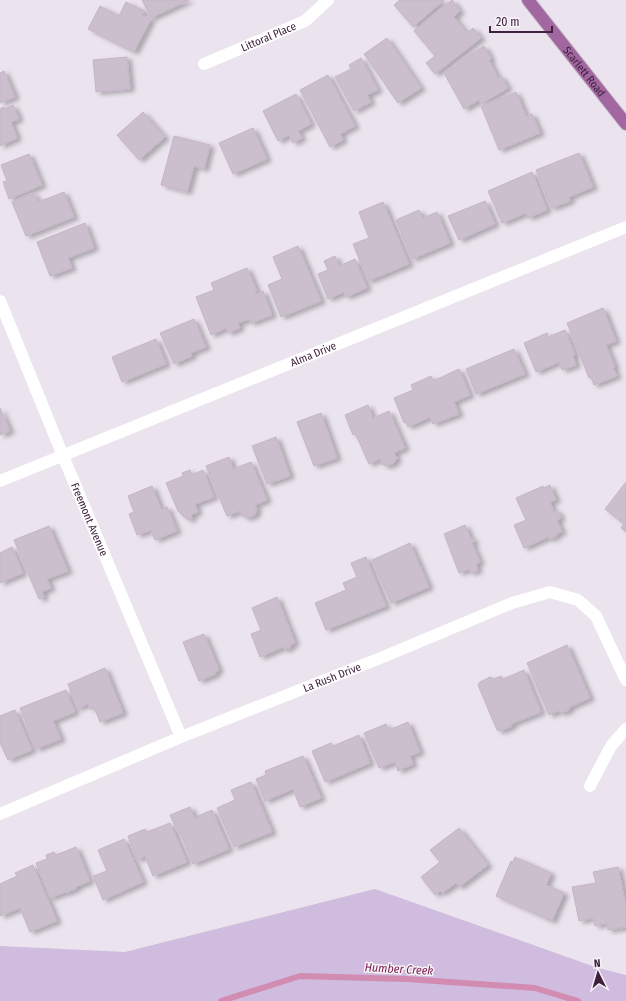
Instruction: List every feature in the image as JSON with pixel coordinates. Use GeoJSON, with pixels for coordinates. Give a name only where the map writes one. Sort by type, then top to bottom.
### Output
{"type":"FeatureCollection","features":[{"type":"Feature","properties":{"kind":"main road","name":"Scarlett Road"},"geometry":{"type":"LineString","coordinates":[[528,0],[626,124]]}},
{"type":"Feature","properties":{"kind":"street","name":"Littoral Place"},"geometry":{"type":"LineString","coordinates":[[204,64],[304,21],[328,0]]}},
{"type":"Feature","properties":{"kind":"street","name":"Alma Drive"},"geometry":{"type":"LineString","coordinates":[[0,481],[626,226]]}},
{"type":"Feature","properties":{"kind":"street","name":"Freemont Avenue"},"geometry":{"type":"LineString","coordinates":[[0,301],[63,456],[181,737]]}},
{"type":"Feature","properties":{"kind":"street","name":"La Rush Drive"},"geometry":{"type":"LineString","coordinates":[[0,814],[181,737],[383,657],[512,603],[550,592],[578,600],[596,616],[626,680]]}},
{"type":"Feature","properties":{"kind":"street"},"geometry":{"type":"LineString","coordinates":[[590,786],[611,746],[626,728]]}},
{"type":"Feature","properties":{"kind":"shaded area"},"geometry":{"type":"Polygon","coordinates":[[[375,889],[598,968],[626,975],[626,1001],[0,1001],[0,946],[125,952],[375,889]]]}},
{"type":"Feature","properties":{"kind":"building"},"geometry":{"type":"Polygon","coordinates":[[[142,0],[189,0],[151,18],[142,0]]]}},
{"type":"Feature","properties":{"kind":"building"},"geometry":{"type":"Polygon","coordinates":[[[400,0],[444,0],[413,27],[394,5],[400,0]]]}},
{"type":"Feature","properties":{"kind":"building"},"geometry":{"type":"Polygon","coordinates":[[[452,0],[460,11],[454,17],[467,33],[473,28],[481,38],[435,74],[426,63],[435,56],[414,31],[452,0]]]}},
{"type":"Feature","properties":{"kind":"building"},"geometry":{"type":"Polygon","coordinates":[[[126,2],[144,11],[142,15],[151,19],[134,52],[88,29],[100,6],[119,16],[126,2]]]}},
{"type":"Feature","properties":{"kind":"building"},"geometry":{"type":"Polygon","coordinates":[[[387,38],[421,88],[398,103],[364,54],[387,38]]]}},
{"type":"Feature","properties":{"kind":"building"},"geometry":{"type":"Polygon","coordinates":[[[484,46],[491,59],[489,60],[498,78],[501,76],[508,88],[481,104],[479,100],[464,109],[444,73],[458,65],[457,62],[484,46]]]}},
{"type":"Feature","properties":{"kind":"building"},"geometry":{"type":"Polygon","coordinates":[[[127,57],[130,89],[96,92],[93,60],[127,57]]]}},
{"type":"Feature","properties":{"kind":"building"},"geometry":{"type":"Polygon","coordinates":[[[361,58],[378,90],[367,95],[371,102],[354,111],[335,77],[351,69],[349,65],[361,58]]]}},
{"type":"Feature","properties":{"kind":"building"},"geometry":{"type":"Polygon","coordinates":[[[4,71],[15,97],[0,103],[0,73],[4,71]]]}},
{"type":"Feature","properties":{"kind":"building"},"geometry":{"type":"Polygon","coordinates":[[[328,75],[355,126],[340,134],[343,140],[330,147],[300,90],[328,75]]]}},
{"type":"Feature","properties":{"kind":"building"},"geometry":{"type":"Polygon","coordinates":[[[516,92],[526,116],[532,114],[540,133],[499,150],[481,106],[516,92]]]}},
{"type":"Feature","properties":{"kind":"building"},"geometry":{"type":"Polygon","coordinates":[[[296,94],[311,124],[298,131],[302,138],[293,143],[289,135],[278,141],[263,111],[296,94]]]}},
{"type":"Feature","properties":{"kind":"building"},"geometry":{"type":"Polygon","coordinates":[[[13,105],[19,119],[11,122],[17,138],[0,146],[0,109],[4,107],[5,109],[13,105]]]}},
{"type":"Feature","properties":{"kind":"building"},"geometry":{"type":"Polygon","coordinates":[[[143,112],[165,137],[139,160],[117,135],[143,112]]]}},
{"type":"Feature","properties":{"kind":"building"},"geometry":{"type":"Polygon","coordinates":[[[253,128],[267,159],[233,174],[219,143],[253,128]]]}},
{"type":"Feature","properties":{"kind":"building"},"geometry":{"type":"Polygon","coordinates":[[[174,136],[210,145],[204,169],[194,166],[187,192],[161,185],[174,136]]]}},
{"type":"Feature","properties":{"kind":"building"},"geometry":{"type":"Polygon","coordinates":[[[579,153],[593,187],[569,197],[570,201],[551,208],[536,170],[579,153]]]}},
{"type":"Feature","properties":{"kind":"building"},"geometry":{"type":"Polygon","coordinates":[[[29,154],[42,185],[9,199],[3,182],[7,181],[1,165],[29,154]]]}},
{"type":"Feature","properties":{"kind":"building"},"geometry":{"type":"Polygon","coordinates":[[[532,172],[547,210],[528,218],[526,213],[502,223],[488,191],[532,172]]]}},
{"type":"Feature","properties":{"kind":"building"},"geometry":{"type":"Polygon","coordinates":[[[64,192],[74,217],[26,236],[12,202],[34,193],[38,202],[64,192]]]}},
{"type":"Feature","properties":{"kind":"building"},"geometry":{"type":"Polygon","coordinates":[[[485,201],[495,224],[459,240],[448,216],[485,201]]]}},
{"type":"Feature","properties":{"kind":"building"},"geometry":{"type":"Polygon","coordinates":[[[383,202],[409,264],[368,281],[353,244],[369,238],[359,212],[383,202]]]}},
{"type":"Feature","properties":{"kind":"building"},"geometry":{"type":"Polygon","coordinates":[[[419,210],[423,218],[437,212],[450,243],[412,259],[396,220],[419,210]]]}},
{"type":"Feature","properties":{"kind":"building"},"geometry":{"type":"Polygon","coordinates":[[[85,223],[94,248],[68,258],[72,268],[50,276],[37,242],[85,223]]]}},
{"type":"Feature","properties":{"kind":"building"},"geometry":{"type":"Polygon","coordinates":[[[298,246],[321,301],[281,317],[268,285],[282,279],[273,257],[298,246]]]}},
{"type":"Feature","properties":{"kind":"building"},"geometry":{"type":"Polygon","coordinates":[[[335,256],[339,266],[355,259],[367,288],[346,297],[344,292],[328,299],[318,274],[328,270],[324,261],[335,256]]]}},
{"type":"Feature","properties":{"kind":"building"},"geometry":{"type":"Polygon","coordinates":[[[247,268],[257,291],[255,292],[256,294],[263,291],[272,315],[251,323],[249,319],[238,323],[240,328],[228,333],[226,328],[211,335],[196,297],[214,290],[211,283],[247,268]]]}},
{"type":"Feature","properties":{"kind":"building"},"geometry":{"type":"Polygon","coordinates":[[[603,308],[616,341],[606,345],[617,376],[594,385],[591,377],[589,378],[567,323],[603,308]]]}},
{"type":"Feature","properties":{"kind":"building"},"geometry":{"type":"Polygon","coordinates":[[[194,319],[206,347],[191,353],[192,356],[174,364],[160,333],[194,319]]]}},
{"type":"Feature","properties":{"kind":"building"},"geometry":{"type":"Polygon","coordinates":[[[565,330],[575,355],[573,356],[576,365],[562,370],[559,362],[536,372],[524,343],[547,333],[548,337],[565,330]]]}},
{"type":"Feature","properties":{"kind":"building"},"geometry":{"type":"Polygon","coordinates":[[[156,339],[166,364],[122,382],[112,357],[156,339]]]}},
{"type":"Feature","properties":{"kind":"building"},"geometry":{"type":"Polygon","coordinates":[[[514,349],[525,374],[476,394],[466,369],[514,349]]]}},
{"type":"Feature","properties":{"kind":"building"},"geometry":{"type":"Polygon","coordinates":[[[459,369],[470,395],[454,402],[459,414],[433,424],[430,417],[408,427],[406,422],[404,423],[394,398],[413,390],[411,385],[431,376],[433,381],[459,369]]]}},
{"type":"Feature","properties":{"kind":"building"},"geometry":{"type":"Polygon","coordinates":[[[368,405],[373,418],[389,411],[405,448],[394,453],[397,458],[394,463],[387,466],[382,464],[380,459],[369,464],[355,433],[353,435],[345,415],[368,405]]]}},
{"type":"Feature","properties":{"kind":"building"},"geometry":{"type":"Polygon","coordinates":[[[0,408],[10,431],[0,435],[0,408]]]}},
{"type":"Feature","properties":{"kind":"building"},"geometry":{"type":"Polygon","coordinates":[[[321,413],[337,458],[314,466],[297,422],[321,413]]]}},
{"type":"Feature","properties":{"kind":"building"},"geometry":{"type":"Polygon","coordinates":[[[276,437],[290,476],[267,484],[252,446],[276,437]]]}},
{"type":"Feature","properties":{"kind":"building"},"geometry":{"type":"Polygon","coordinates":[[[229,457],[233,469],[251,462],[267,500],[255,505],[257,509],[255,515],[247,518],[241,515],[240,511],[227,516],[206,466],[229,457]]]}},
{"type":"Feature","properties":{"kind":"building"},"geometry":{"type":"Polygon","coordinates":[[[190,470],[192,475],[203,470],[214,497],[195,504],[198,512],[191,515],[192,519],[188,520],[187,517],[185,518],[178,511],[166,483],[183,476],[182,473],[190,470]]]}},
{"type":"Feature","properties":{"kind":"building"},"geometry":{"type":"Polygon","coordinates":[[[626,482],[626,532],[621,528],[624,524],[605,509],[626,482]]]}},
{"type":"Feature","properties":{"kind":"building"},"geometry":{"type":"Polygon","coordinates":[[[550,485],[556,500],[550,502],[554,512],[557,510],[561,518],[557,520],[562,532],[556,534],[557,536],[549,539],[548,537],[524,548],[514,525],[526,520],[516,498],[543,486],[544,488],[550,485]]]}},
{"type":"Feature","properties":{"kind":"building"},"geometry":{"type":"Polygon","coordinates":[[[152,486],[161,509],[167,507],[177,531],[155,540],[151,530],[137,535],[129,514],[134,512],[128,496],[152,486]]]}},
{"type":"Feature","properties":{"kind":"building"},"geometry":{"type":"Polygon","coordinates":[[[465,525],[471,539],[473,538],[474,542],[472,543],[480,562],[476,564],[478,570],[471,573],[469,569],[459,573],[444,534],[465,525]]]}},
{"type":"Feature","properties":{"kind":"building"},"geometry":{"type":"Polygon","coordinates":[[[49,526],[68,571],[47,579],[51,588],[42,592],[44,597],[39,599],[14,540],[49,526]]]}},
{"type":"Feature","properties":{"kind":"building"},"geometry":{"type":"Polygon","coordinates":[[[410,543],[429,587],[391,603],[372,560],[410,543]]]}},
{"type":"Feature","properties":{"kind":"building"},"geometry":{"type":"Polygon","coordinates":[[[12,547],[23,573],[0,583],[0,553],[12,547]]]}},
{"type":"Feature","properties":{"kind":"building"},"geometry":{"type":"Polygon","coordinates":[[[366,557],[386,606],[326,630],[315,603],[346,590],[343,583],[357,577],[351,563],[366,557]]]}},
{"type":"Feature","properties":{"kind":"building"},"geometry":{"type":"Polygon","coordinates":[[[277,597],[295,643],[290,645],[291,647],[284,650],[283,647],[260,657],[251,634],[261,630],[252,608],[277,597]]]}},
{"type":"Feature","properties":{"kind":"building"},"geometry":{"type":"Polygon","coordinates":[[[204,634],[219,670],[215,672],[216,674],[199,681],[183,642],[204,634]]]}},
{"type":"Feature","properties":{"kind":"building"},"geometry":{"type":"Polygon","coordinates":[[[567,645],[590,698],[570,707],[569,710],[562,713],[558,711],[549,715],[527,663],[567,645]]]}},
{"type":"Feature","properties":{"kind":"building"},"geometry":{"type":"Polygon","coordinates":[[[105,668],[123,713],[100,722],[94,707],[90,709],[88,704],[77,708],[68,684],[105,668]]]}},
{"type":"Feature","properties":{"kind":"building"},"geometry":{"type":"Polygon","coordinates":[[[524,670],[541,712],[511,724],[512,726],[501,731],[497,730],[478,685],[480,682],[490,677],[494,679],[501,676],[503,679],[524,670]]]}},
{"type":"Feature","properties":{"kind":"building"},"geometry":{"type":"Polygon","coordinates":[[[66,690],[75,712],[53,721],[61,739],[36,749],[20,708],[66,690]]]}},
{"type":"Feature","properties":{"kind":"building"},"geometry":{"type":"Polygon","coordinates":[[[15,710],[32,750],[8,760],[0,743],[0,716],[15,710]]]}},
{"type":"Feature","properties":{"kind":"building"},"geometry":{"type":"Polygon","coordinates":[[[408,722],[420,752],[410,756],[413,764],[398,771],[395,762],[379,768],[364,733],[386,724],[389,730],[408,722]]]}},
{"type":"Feature","properties":{"kind":"building"},"geometry":{"type":"Polygon","coordinates":[[[359,735],[370,763],[325,782],[312,751],[331,743],[333,746],[359,735]]]}},
{"type":"Feature","properties":{"kind":"building"},"geometry":{"type":"Polygon","coordinates":[[[303,756],[321,798],[300,807],[293,789],[265,801],[256,779],[266,775],[265,771],[303,756]]]}},
{"type":"Feature","properties":{"kind":"building"},"geometry":{"type":"Polygon","coordinates":[[[251,782],[272,832],[234,847],[217,808],[235,800],[231,790],[251,782]]]}},
{"type":"Feature","properties":{"kind":"building"},"geometry":{"type":"Polygon","coordinates":[[[190,807],[195,819],[199,817],[198,816],[212,810],[229,849],[193,864],[180,832],[178,833],[170,815],[190,807]]]}},
{"type":"Feature","properties":{"kind":"building"},"geometry":{"type":"Polygon","coordinates":[[[170,823],[187,862],[153,876],[145,856],[137,860],[128,836],[145,829],[147,832],[170,823]]]}},
{"type":"Feature","properties":{"kind":"building"},"geometry":{"type":"Polygon","coordinates":[[[459,828],[488,865],[459,887],[456,883],[442,893],[440,891],[435,895],[421,877],[440,862],[430,850],[459,828]]]}},
{"type":"Feature","properties":{"kind":"building"},"geometry":{"type":"Polygon","coordinates":[[[124,839],[143,882],[103,900],[93,876],[107,871],[98,850],[124,839]]]}},
{"type":"Feature","properties":{"kind":"building"},"geometry":{"type":"Polygon","coordinates":[[[76,847],[90,881],[66,893],[65,892],[50,898],[36,863],[47,859],[46,855],[54,852],[56,855],[76,847]]]}},
{"type":"Feature","properties":{"kind":"building"},"geometry":{"type":"Polygon","coordinates":[[[515,857],[551,873],[546,885],[564,893],[552,921],[496,896],[511,861],[513,862],[515,857]]]}},
{"type":"Feature","properties":{"kind":"building"},"geometry":{"type":"Polygon","coordinates":[[[33,865],[57,921],[30,932],[20,908],[0,916],[0,884],[17,876],[15,873],[33,865]]]}},
{"type":"Feature","properties":{"kind":"building"},"geometry":{"type":"Polygon","coordinates":[[[618,867],[626,907],[626,927],[608,930],[607,923],[595,926],[593,918],[579,921],[572,887],[596,883],[593,872],[618,867]]]}},
{"type":"Feature","properties":{"kind":"waterway","name":"Humber Creek"},"geometry":{"type":"LineString","coordinates":[[221,1001],[300,976],[407,979],[535,988],[578,1001]]}}]}
